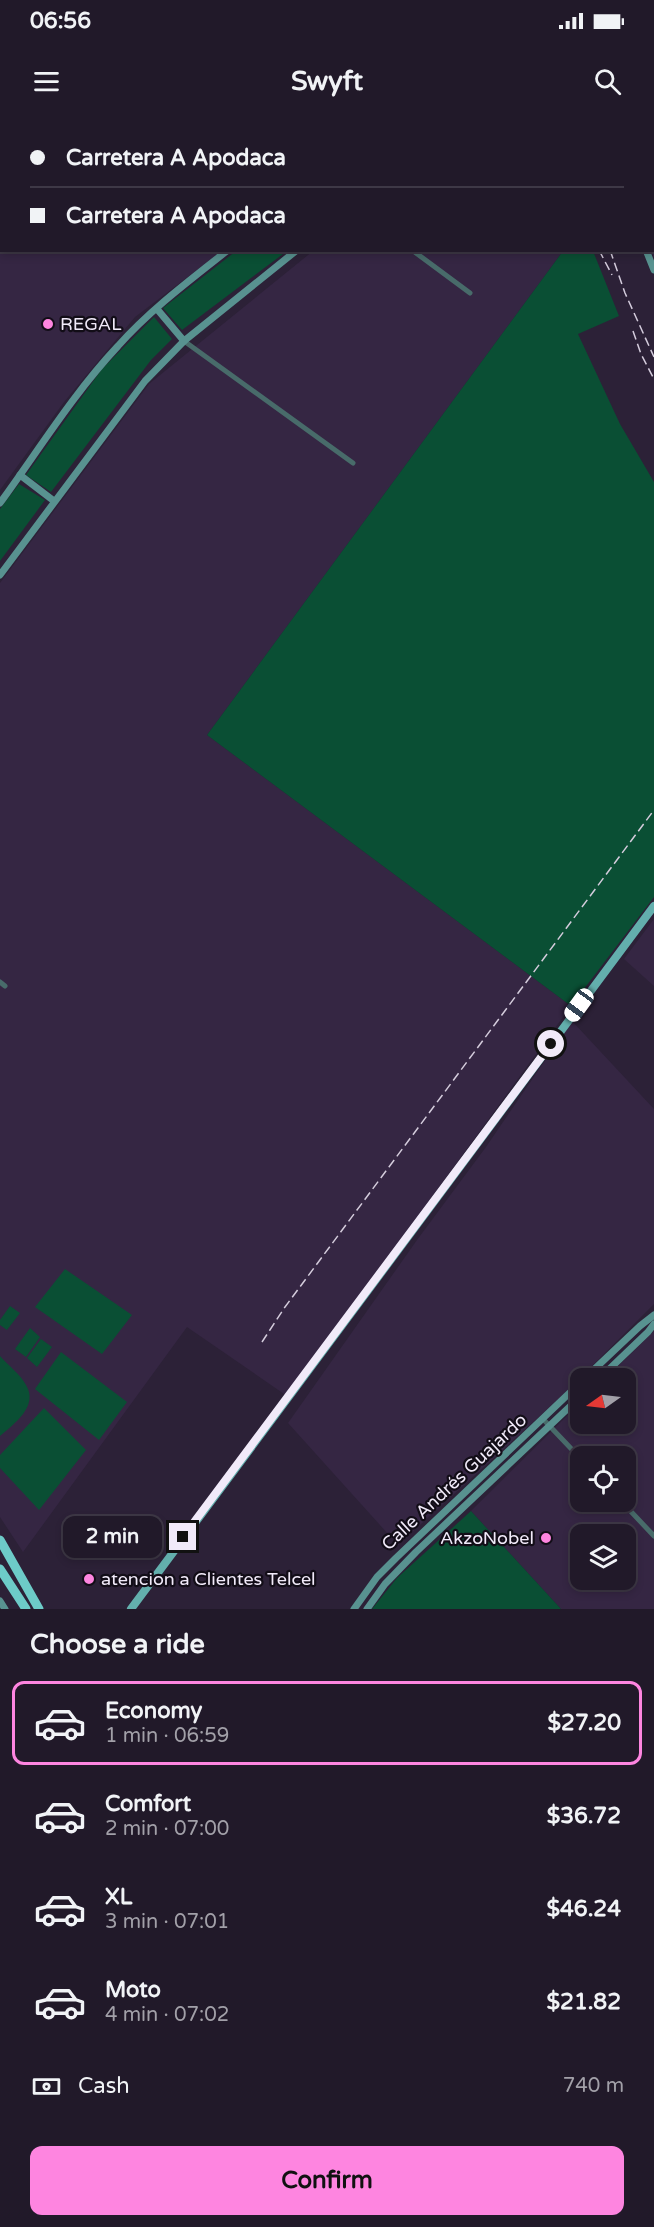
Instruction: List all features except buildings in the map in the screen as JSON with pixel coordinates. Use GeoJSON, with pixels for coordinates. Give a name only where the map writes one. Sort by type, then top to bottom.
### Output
{"type":"FeatureCollection","features":[{"type":"Feature","properties":{"kind":"highway"},"geometry":{"type":"LineString","coordinates":[[0,1539],[39,1609]]}},
{"type":"Feature","properties":{"kind":"highway"},"geometry":{"type":"LineString","coordinates":[[0,1569],[26,1609]]}},
{"type":"Feature","properties":{"kind":"main road"},"geometry":{"type":"LineString","coordinates":[[133,1609],[654,906]]}},
{"type":"Feature","properties":{"kind":"main road"},"geometry":{"type":"LineString","coordinates":[[133,1609],[654,911]]}},
{"type":"Feature","properties":{"kind":"street"},"geometry":{"type":"LineString","coordinates":[[0,503],[109,356],[157,309],[226,252]]}},
{"type":"Feature","properties":{"kind":"street"},"geometry":{"type":"LineString","coordinates":[[0,575],[134,394],[184,341],[295,252]]}},
{"type":"Feature","properties":{"kind":"street"},"geometry":{"type":"LineString","coordinates":[[415,252],[470,293]]}},
{"type":"Feature","properties":{"kind":"street"},"geometry":{"type":"LineString","coordinates":[[647,252],[654,270]]}},
{"type":"Feature","properties":{"kind":"street"},"geometry":{"type":"LineString","coordinates":[[157,309],[184,341],[352,464]]}},
{"type":"Feature","properties":{"kind":"street"},"geometry":{"type":"LineString","coordinates":[[20,475],[54,501]]}},
{"type":"Feature","properties":{"kind":"street"},"geometry":{"type":"LineString","coordinates":[[596,1368],[654,1315]]}},
{"type":"Feature","properties":{"kind":"street"},"geometry":{"type":"LineString","coordinates":[[610,1368],[654,1324]]}},
{"type":"Feature","properties":{"kind":"street","name":"Calle Andrés Guajardo"},"geometry":{"type":"LineString","coordinates":[[354,1609],[367,1590],[396,1558],[570,1393]]}},
{"type":"Feature","properties":{"kind":"street","name":"Calle Andrés Guajardo"},"geometry":{"type":"LineString","coordinates":[[367,1609],[393,1575],[570,1406]]}},
{"type":"Feature","properties":{"kind":"street"},"geometry":{"type":"LineString","coordinates":[[543,1419],[570,1448]]}},
{"type":"Feature","properties":{"kind":"street"},"geometry":{"type":"LineString","coordinates":[[631,1512],[654,1536]]}},
{"type":"Feature","properties":{"kind":"street"},"geometry":{"type":"LineString","coordinates":[[0,1601],[5,1609]]}},
{"type":"Feature","properties":{"kind":"shaded area"},"geometry":{"type":"Polygon","coordinates":[[[0,252],[221,252],[135,317],[64,402],[0,490],[0,252]]]}},
{"type":"Feature","properties":{"kind":"shaded area"},"geometry":{"type":"Polygon","coordinates":[[[312,252],[562,252],[207,735],[571,1006],[287,1396],[187,1327],[23,1552],[0,1517],[0,583],[149,384],[312,252]]]}},
{"type":"Feature","properties":{"kind":"shaded area"},"geometry":{"type":"Polygon","coordinates":[[[654,919],[654,986],[624,959],[654,919]]]}},
{"type":"Feature","properties":{"kind":"shaded area"},"geometry":{"type":"Polygon","coordinates":[[[572,1021],[654,1109],[654,1304],[590,1368],[570,1368],[570,1388],[398,1545],[288,1423],[417,1240],[486,1147],[572,1021]]]}},
{"type":"Feature","properties":{"kind":"shaded area"},"geometry":{"type":"Polygon","coordinates":[[[654,1331],[654,1609],[561,1609],[471,1511],[570,1413],[570,1434],[636,1434],[636,1368],[616,1368],[654,1331]]]}},
{"type":"Feature","properties":{"kind":"green space"},"geometry":{"type":"Polygon","coordinates":[[[235,252],[286,252],[182,330],[163,308],[235,252]]]}},
{"type":"Feature","properties":{"kind":"green space"},"geometry":{"type":"Polygon","coordinates":[[[562,252],[593,252],[619,316],[578,334],[620,424],[654,482],[654,897],[571,1006],[207,735],[562,252]]]}},
{"type":"Feature","properties":{"kind":"green space"},"geometry":{"type":"Polygon","coordinates":[[[154,317],[172,339],[151,360],[51,492],[26,475],[102,369],[154,317]]]}},
{"type":"Feature","properties":{"kind":"green space"},"geometry":{"type":"Polygon","coordinates":[[[19,484],[45,500],[0,561],[0,509],[19,484]]]}},
{"type":"Feature","properties":{"kind":"green space"},"geometry":{"type":"Polygon","coordinates":[[[65,1269],[132,1315],[102,1354],[35,1307],[65,1269]]]}},
{"type":"Feature","properties":{"kind":"green space"},"geometry":{"type":"Polygon","coordinates":[[[10,1306],[20,1313],[7,1330],[0,1325],[0,1320],[10,1306]]]}},
{"type":"Feature","properties":{"kind":"green space"},"geometry":{"type":"Polygon","coordinates":[[[30,1328],[40,1337],[26,1357],[15,1349],[30,1328]]]}},
{"type":"Feature","properties":{"kind":"green space"},"geometry":{"type":"Polygon","coordinates":[[[41,1339],[52,1347],[37,1367],[27,1358],[41,1339]]]}},
{"type":"Feature","properties":{"kind":"green space"},"geometry":{"type":"Polygon","coordinates":[[[61,1352],[127,1402],[99,1440],[35,1389],[61,1352]]]}},
{"type":"Feature","properties":{"kind":"green space"},"geometry":{"type":"Polygon","coordinates":[[[0,1356],[24,1381],[29,1400],[23,1414],[0,1436],[0,1356]]]}},
{"type":"Feature","properties":{"kind":"green space"},"geometry":{"type":"Polygon","coordinates":[[[44,1408],[86,1450],[39,1510],[0,1468],[0,1455],[44,1408]]]}},
{"type":"Feature","properties":{"kind":"green space"},"geometry":{"type":"Polygon","coordinates":[[[471,1511],[561,1609],[372,1609],[397,1578],[471,1511]]]}},
{"type":"Feature","properties":{"kind":"railway"},"geometry":{"type":"LineString","coordinates":[[600,252],[612,275]]}},
{"type":"Feature","properties":{"kind":"railway"},"geometry":{"type":"LineString","coordinates":[[611,252],[625,293],[654,357]]}},
{"type":"Feature","properties":{"kind":"railway"},"geometry":{"type":"LineString","coordinates":[[633,331],[641,354],[654,379]]}},
{"type":"Feature","properties":{"kind":"railway"},"geometry":{"type":"LineString","coordinates":[[262,1342],[285,1307],[654,810]]}},
{"type":"Feature","properties":{"kind":"place","name":"REGAL"},"geometry":{"type":"Point","coordinates":[48,324]}},
{"type":"Feature","properties":{"kind":"place","name":"AkzoNobel"},"geometry":{"type":"Point","coordinates":[546,1538]}},
{"type":"Feature","properties":{"kind":"place","name":"atencion a Clientes Telcel"},"geometry":{"type":"Point","coordinates":[89,1579]}},
{"type":"Feature","properties":{"kind":"route"},"geometry":{"type":"LineString","coordinates":[[183,1537],[551,1044]]}}]}
